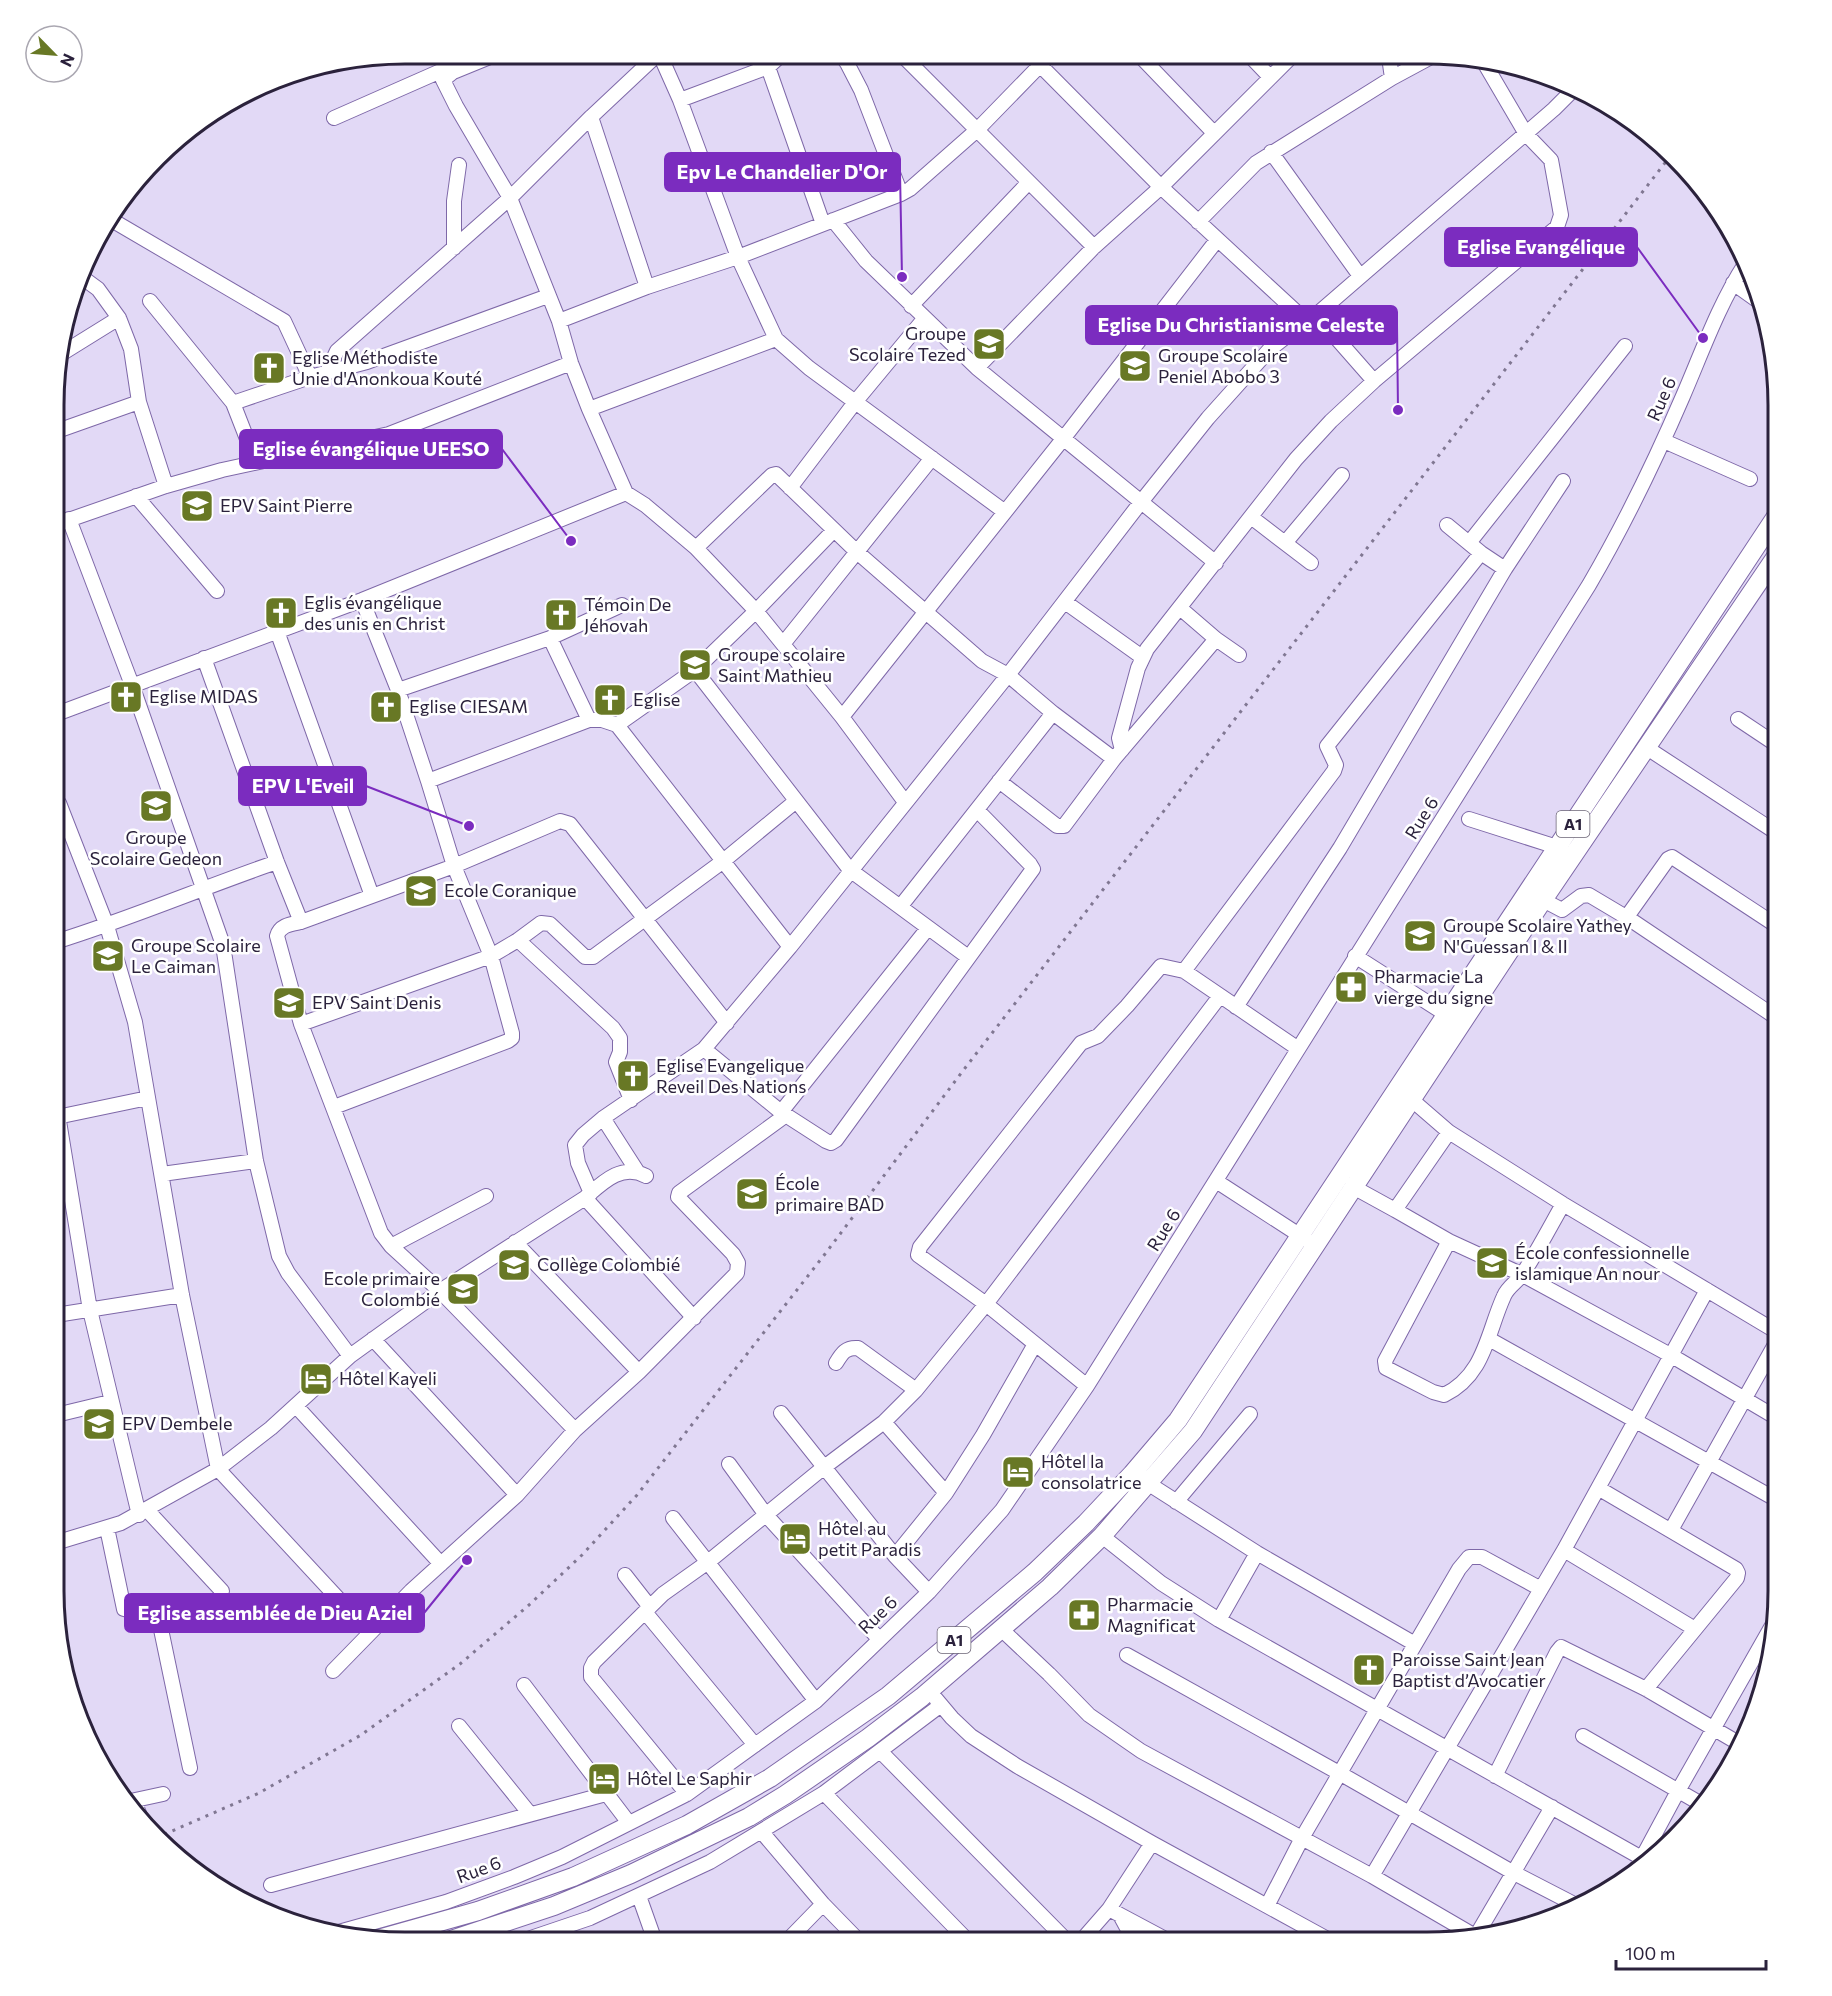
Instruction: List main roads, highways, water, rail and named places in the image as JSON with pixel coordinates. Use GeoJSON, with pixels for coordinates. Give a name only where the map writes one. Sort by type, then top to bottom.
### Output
{"type":"FeatureCollection","features":[{"type":"Feature","properties":{"kind":"main road","name":"A1"},"geometry":{"type":"LineString","coordinates":[[475,1932],[554,1906],[620,1879],[749,1817],[868,1738],[928,1691],[1050,1587],[1102,1536],[1194,1431],[1447,1015],[1768,529]]}},
{"type":"Feature","properties":{"kind":"main road","name":"A1"},"geometry":{"type":"LineString","coordinates":[[404,1932],[478,1911],[573,1877],[687,1826],[770,1778],[888,1696],[1035,1572],[1086,1523],[1178,1420],[1309,1241],[1354,1188],[1544,900],[1768,568]]}},
{"type":"Feature","properties":{"kind":"railway"},"geometry":{"type":"LineString","coordinates":[[166,1834],[259,1793],[361,1735],[460,1664],[529,1605],[582,1555],[637,1495],[1666,162]]}},
{"type":"Feature","properties":{"kind":"place","name":"Epv Le Chandelier D'Or"},"geometry":{"type":"Point","coordinates":[902,277]}},
{"type":"Feature","properties":{"kind":"place","name":"Eglise Evangélique"},"geometry":{"type":"Point","coordinates":[1703,338]}},
{"type":"Feature","properties":{"kind":"place","name":"Groupe Scolaire Tezed"},"geometry":{"type":"Point","coordinates":[989,344]}},
{"type":"Feature","properties":{"kind":"place","name":"Groupe Scolaire Peniel Abobo 3"},"geometry":{"type":"Point","coordinates":[1135,366]}},
{"type":"Feature","properties":{"kind":"place","name":"Eglise Méthodiste Unie d'Anonkoua Kouté"},"geometry":{"type":"Point","coordinates":[269,368]}},
{"type":"Feature","properties":{"kind":"place","name":"Eglise Du Christianisme Celeste"},"geometry":{"type":"Point","coordinates":[1398,410]}},
{"type":"Feature","properties":{"kind":"place","name":"EPV Saint Pierre"},"geometry":{"type":"Point","coordinates":[197,506]}},
{"type":"Feature","properties":{"kind":"place","name":"Eglise évangélique UEESO"},"geometry":{"type":"Point","coordinates":[571,541]}},
{"type":"Feature","properties":{"kind":"place","name":"Eglis évangélique des unis en Christ"},"geometry":{"type":"Point","coordinates":[281,613]}},
{"type":"Feature","properties":{"kind":"place","name":"Témoin De Jéhovah"},"geometry":{"type":"Point","coordinates":[561,615]}},
{"type":"Feature","properties":{"kind":"place","name":"Groupe scolaire Saint Mathieu"},"geometry":{"type":"Point","coordinates":[695,665]}},
{"type":"Feature","properties":{"kind":"place","name":"Eglise MIDAS"},"geometry":{"type":"Point","coordinates":[126,697]}},
{"type":"Feature","properties":{"kind":"place","name":"Eglise"},"geometry":{"type":"Point","coordinates":[610,700]}},
{"type":"Feature","properties":{"kind":"place","name":"Eglise CIESAM"},"geometry":{"type":"Point","coordinates":[386,707]}},
{"type":"Feature","properties":{"kind":"place","name":"Groupe Scolaire Gedeon"},"geometry":{"type":"Point","coordinates":[156,806]}},
{"type":"Feature","properties":{"kind":"place","name":"EPV L'Eveil"},"geometry":{"type":"Point","coordinates":[469,826]}},
{"type":"Feature","properties":{"kind":"place","name":"Ecole Coranique"},"geometry":{"type":"Point","coordinates":[421,891]}},
{"type":"Feature","properties":{"kind":"place","name":"Groupe Scolaire Yathey N'Guessan I & II"},"geometry":{"type":"Point","coordinates":[1420,936]}},
{"type":"Feature","properties":{"kind":"place","name":"Groupe Scolaire Le Caiman"},"geometry":{"type":"Point","coordinates":[108,956]}},
{"type":"Feature","properties":{"kind":"place","name":"Pharmacie La vierge du signe"},"geometry":{"type":"Point","coordinates":[1351,987]}},
{"type":"Feature","properties":{"kind":"place","name":"EPV Saint Denis"},"geometry":{"type":"Point","coordinates":[289,1003]}},
{"type":"Feature","properties":{"kind":"place","name":"Eglise Evangelique Reveil Des Nations"},"geometry":{"type":"Point","coordinates":[633,1076]}},
{"type":"Feature","properties":{"kind":"place","name":"École primaire BAD"},"geometry":{"type":"Point","coordinates":[752,1194]}},
{"type":"Feature","properties":{"kind":"place","name":"École confessionnelle islamique An nour"},"geometry":{"type":"Point","coordinates":[1492,1263]}},
{"type":"Feature","properties":{"kind":"place","name":"Collège Colombié"},"geometry":{"type":"Point","coordinates":[514,1265]}},
{"type":"Feature","properties":{"kind":"place","name":"Ecole primaire Colombié"},"geometry":{"type":"Point","coordinates":[463,1289]}},
{"type":"Feature","properties":{"kind":"place","name":"Hôtel Kayeli"},"geometry":{"type":"Point","coordinates":[316,1379]}},
{"type":"Feature","properties":{"kind":"place","name":"EPV Dembele"},"geometry":{"type":"Point","coordinates":[99,1424]}},
{"type":"Feature","properties":{"kind":"place","name":"Hôtel la consolatrice"},"geometry":{"type":"Point","coordinates":[1018,1472]}},
{"type":"Feature","properties":{"kind":"place","name":"Hôtel au petit Paradis"},"geometry":{"type":"Point","coordinates":[795,1539]}},
{"type":"Feature","properties":{"kind":"place","name":"Eglise assemblée de Dieu Aziel"},"geometry":{"type":"Point","coordinates":[467,1560]}},
{"type":"Feature","properties":{"kind":"place","name":"Pharmacie Magnificat"},"geometry":{"type":"Point","coordinates":[1084,1615]}},
{"type":"Feature","properties":{"kind":"place","name":"Paroisse Saint Jean Baptist d’Avocatier"},"geometry":{"type":"Point","coordinates":[1369,1670]}},
{"type":"Feature","properties":{"kind":"place","name":"Hôtel Le Saphir"},"geometry":{"type":"Point","coordinates":[604,1779]}}]}
